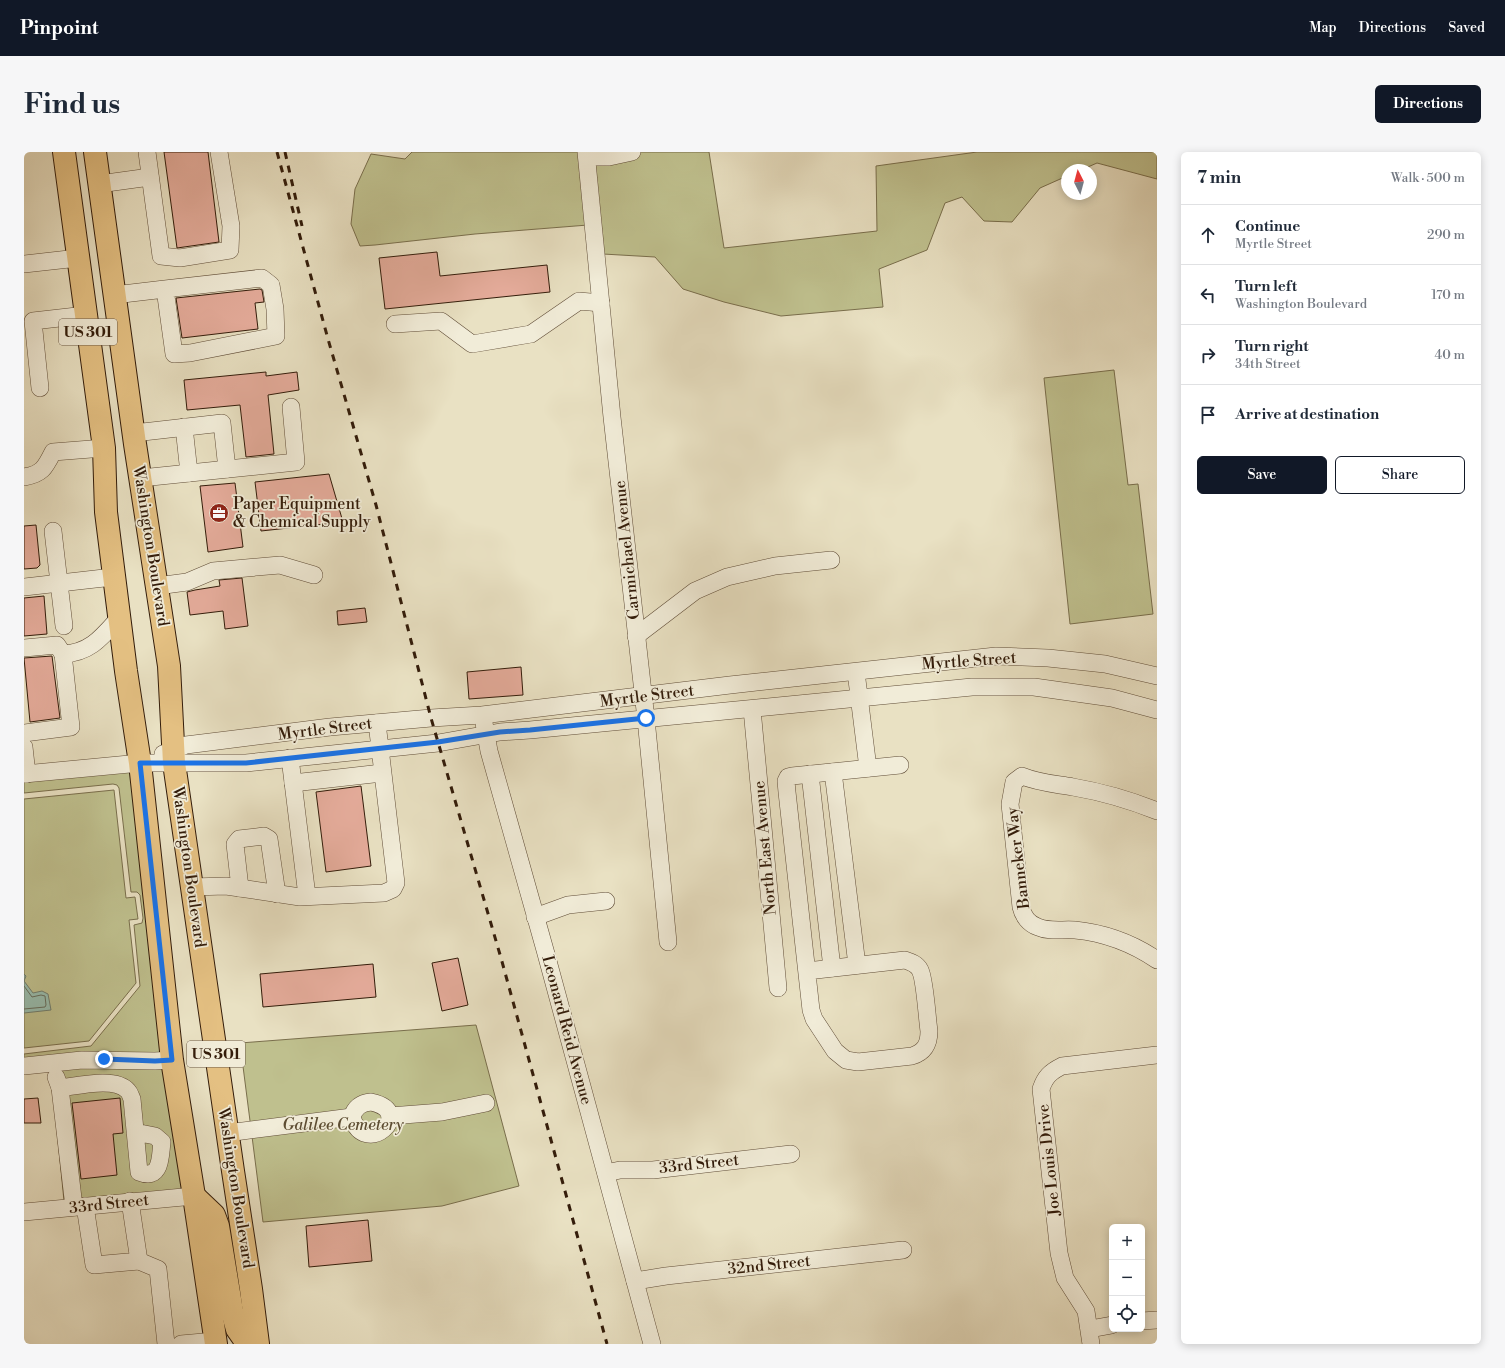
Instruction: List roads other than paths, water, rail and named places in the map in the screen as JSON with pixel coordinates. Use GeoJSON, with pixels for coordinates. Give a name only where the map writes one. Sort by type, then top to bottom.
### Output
{"type":"FeatureCollection","features":[{"type":"Feature","properties":{"kind":"main road","name":"US 301"},"geometry":{"type":"LineString","coordinates":[[64,152],[104,448],[106,512],[113,577],[140,763],[172,1060],[217,1343]]}},
{"type":"Feature","properties":{"kind":"main road","name":"Washington Boulevard"},"geometry":{"type":"LineString","coordinates":[[95,152],[140,478],[169,666],[173,757],[258,1344]]}},
{"type":"Feature","properties":{"kind":"main road"},"geometry":{"type":"LineString","coordinates":[[194,1196],[214,1215],[218,1226],[232,1311],[237,1330],[244,1339],[252,1344]]}},
{"type":"Feature","properties":{"kind":"street"},"geometry":{"type":"LineString","coordinates":[[147,152],[161,256],[180,258],[230,250],[231,226],[219,152]]}},
{"type":"Feature","properties":{"kind":"street"},"geometry":{"type":"LineString","coordinates":[[587,155],[609,157],[632,152]]}},
{"type":"Feature","properties":{"kind":"street","name":"Carmichael Avenue"},"geometry":{"type":"LineString","coordinates":[[587,155],[613,425],[646,718],[668,942]]}},
{"type":"Feature","properties":{"kind":"street"},"geometry":{"type":"LineString","coordinates":[[99,184],[150,177]]}},
{"type":"Feature","properties":{"kind":"street"},"geometry":{"type":"LineString","coordinates":[[24,264],[78,258]]}},
{"type":"Feature","properties":{"kind":"street"},"geometry":{"type":"LineString","coordinates":[[114,295],[165,289],[262,278],[271,285],[275,309],[276,336],[190,353],[174,354],[165,289]]}},
{"type":"Feature","properties":{"kind":"street"},"geometry":{"type":"LineString","coordinates":[[395,324],[441,322],[472,344],[531,334],[579,301],[601,303]]}},
{"type":"Feature","properties":{"kind":"street"},"geometry":{"type":"LineString","coordinates":[[40,388],[29,322],[86,316]]}},
{"type":"Feature","properties":{"kind":"street"},"geometry":{"type":"LineString","coordinates":[[140,478],[296,462],[291,407]]}},
{"type":"Feature","properties":{"kind":"street"},"geometry":{"type":"LineString","coordinates":[[134,433],[222,423],[227,469]]}},
{"type":"Feature","properties":{"kind":"street"},"geometry":{"type":"LineString","coordinates":[[184,427],[189,473]]}},
{"type":"Feature","properties":{"kind":"street"},"geometry":{"type":"LineString","coordinates":[[24,477],[35,475],[45,468],[53,452],[104,448]]}},
{"type":"Feature","properties":{"kind":"street"},"geometry":{"type":"LineString","coordinates":[[53,531],[64,626]]}},
{"type":"Feature","properties":{"kind":"street"},"geometry":{"type":"LineString","coordinates":[[636,636],[694,591],[727,577],[775,566],[831,560]]}},
{"type":"Feature","properties":{"kind":"street"},"geometry":{"type":"LineString","coordinates":[[157,586],[187,582],[212,571],[280,565],[314,575]]}},
{"type":"Feature","properties":{"kind":"street"},"geometry":{"type":"LineString","coordinates":[[24,587],[113,577]]}},
{"type":"Feature","properties":{"kind":"street"},"geometry":{"type":"LineString","coordinates":[[68,654],[87,649],[98,641],[119,618]]}},
{"type":"Feature","properties":{"kind":"street"},"geometry":{"type":"LineString","coordinates":[[24,648],[57,645],[68,654],[71,727],[24,733]]}},
{"type":"Feature","properties":{"kind":"street","name":"Myrtle Street"},"geometry":{"type":"LineString","coordinates":[[173,757],[186,745],[330,727],[482,715],[730,685],[996,656],[1048,658],[1105,664],[1157,676]]}},
{"type":"Feature","properties":{"kind":"street"},"geometry":{"type":"LineString","coordinates":[[856,672],[868,768]]}},
{"type":"Feature","properties":{"kind":"street","name":"Myrtle Street"},"geometry":{"type":"LineString","coordinates":[[25,774],[140,763],[173,757],[246,763],[438,742],[500,732],[859,699],[972,687],[1034,687],[1112,698],[1157,710]]}},
{"type":"Feature","properties":{"kind":"street","name":"North East Avenue"},"geometry":{"type":"LineString","coordinates":[[752,708],[778,988]]}},
{"type":"Feature","properties":{"kind":"street","name":"Leonard Reid Avenue"},"geometry":{"type":"LineString","coordinates":[[482,715],[487,734],[488,751],[536,917],[652,1344]]}},
{"type":"Feature","properties":{"kind":"street"},"geometry":{"type":"LineString","coordinates":[[192,887],[226,886],[300,897],[384,893],[393,889],[396,883],[377,723]]}},
{"type":"Feature","properties":{"kind":"street"},"geometry":{"type":"LineString","coordinates":[[24,747],[25,774]]}},
{"type":"Feature","properties":{"kind":"street"},"geometry":{"type":"LineString","coordinates":[[290,758],[307,896]]}},
{"type":"Feature","properties":{"kind":"street"},"geometry":{"type":"LineString","coordinates":[[806,971],[905,960],[917,965],[922,976],[929,1038],[924,1050],[919,1054],[912,1056],[852,1062],[841,1057],[835,1051],[814,1019],[811,1010],[806,971],[786,781],[788,777],[792,776],[900,765]]}},
{"type":"Feature","properties":{"kind":"street"},"geometry":{"type":"LineString","coordinates":[[833,772],[857,965]]}},
{"type":"Feature","properties":{"kind":"street"},"geometry":{"type":"LineString","coordinates":[[293,782],[382,773]]}},
{"type":"Feature","properties":{"kind":"street"},"geometry":{"type":"LineString","coordinates":[[810,774],[832,968]]}},
{"type":"Feature","properties":{"kind":"street","name":"Banneker Way"},"geometry":{"type":"LineString","coordinates":[[1157,811],[1140,804],[1097,791],[1034,781],[1022,776],[1014,782],[1010,804],[1021,907],[1025,917],[1032,924],[1047,930],[1068,929],[1084,931],[1117,939],[1133,945],[1157,960]]}},
{"type":"Feature","properties":{"kind":"street"},"geometry":{"type":"LineString","coordinates":[[240,888],[234,844],[239,839],[264,836],[269,840],[277,894]]}},
{"type":"Feature","properties":{"kind":"street"},"geometry":{"type":"LineString","coordinates":[[536,917],[568,905],[606,901]]}},
{"type":"Feature","properties":{"kind":"street","name":"Joe Louis Drive"},"geometry":{"type":"LineString","coordinates":[[1109,1327],[1091,1336],[1086,1310],[1065,1278],[1059,1253],[1041,1090],[1047,1076],[1052,1070],[1062,1066],[1157,1055]]}},
{"type":"Feature","properties":{"kind":"street"},"geometry":{"type":"LineString","coordinates":[[24,1066],[97,1060],[172,1060]]}},
{"type":"Feature","properties":{"kind":"street"},"geometry":{"type":"LineString","coordinates":[[51,1063],[60,1088],[80,1207],[94,1265],[139,1261],[158,1269],[166,1344]]}},
{"type":"Feature","properties":{"kind":"street"},"geometry":{"type":"LineString","coordinates":[[60,1088],[109,1082],[120,1085],[128,1090],[132,1099],[139,1172],[145,1175],[150,1174],[159,1167],[162,1142]]}},
{"type":"Feature","properties":{"kind":"street"},"geometry":{"type":"LineString","coordinates":[[371,1102],[387,1109],[390,1116],[388,1124],[384,1129],[379,1133],[372,1134],[361,1131],[355,1126],[352,1117],[361,1104],[371,1102]]}},
{"type":"Feature","properties":{"kind":"street"},"geometry":{"type":"LineString","coordinates":[[390,1116],[442,1112],[486,1104]]}},
{"type":"Feature","properties":{"kind":"street"},"geometry":{"type":"LineString","coordinates":[[227,1133],[352,1117]]}},
{"type":"Feature","properties":{"kind":"street"},"geometry":{"type":"LineString","coordinates":[[135,1132],[155,1136],[162,1142],[185,1140]]}},
{"type":"Feature","properties":{"kind":"street","name":"33rd Street"},"geometry":{"type":"LineString","coordinates":[[606,1174],[620,1170],[653,1170],[791,1154]]}},
{"type":"Feature","properties":{"kind":"street","name":"33rd Street"},"geometry":{"type":"LineString","coordinates":[[24,1212],[194,1196]]}},
{"type":"Feature","properties":{"kind":"street"},"geometry":{"type":"LineString","coordinates":[[130,1202],[139,1261]]}},
{"type":"Feature","properties":{"kind":"street","name":"32nd Street"},"geometry":{"type":"LineString","coordinates":[[635,1281],[666,1276],[903,1250]]}},
{"type":"Feature","properties":{"kind":"street"},"geometry":{"type":"LineString","coordinates":[[1145,1322],[1157,1320]]}},
{"type":"Feature","properties":{"kind":"street"},"geometry":{"type":"LineString","coordinates":[[181,1344],[217,1343]]}},
{"type":"Feature","properties":{"kind":"water"},"geometry":{"type":"Polygon","coordinates":[[[24,981],[33,993],[42,991],[48,994],[51,1010],[24,1013],[24,981]]]}},
{"type":"Feature","properties":{"kind":"railway"},"geometry":{"type":"LineString","coordinates":[[277,152],[328,339],[376,505],[431,718],[501,958],[607,1344]]}},
{"type":"Feature","properties":{"kind":"railway"},"geometry":{"type":"LineString","coordinates":[[285,152],[302,226]]}},
{"type":"Feature","properties":{"kind":"place","name":"Paper Equipment & Chemical Supply"},"geometry":{"type":"Point","coordinates":[219,513]}},
{"type":"Feature","properties":{"kind":"park label","name":"Galilee Cemetery"},"geometry":{"type":"Point","coordinates":[343,1125]}}]}
